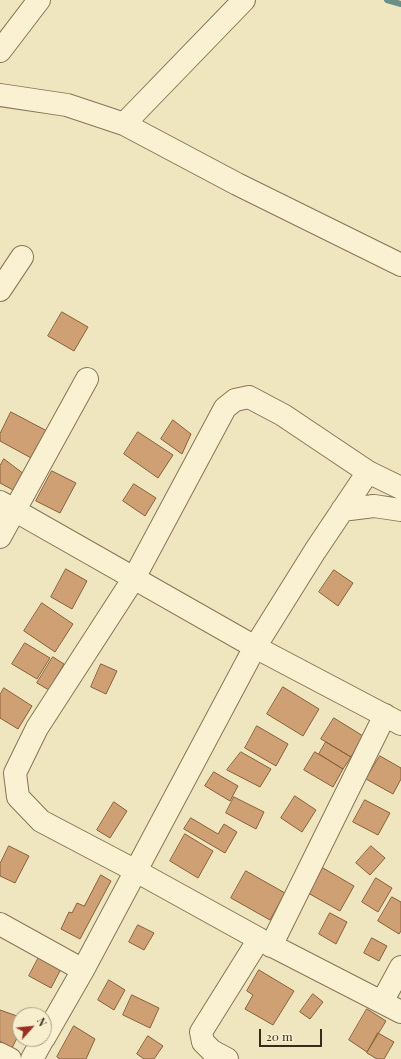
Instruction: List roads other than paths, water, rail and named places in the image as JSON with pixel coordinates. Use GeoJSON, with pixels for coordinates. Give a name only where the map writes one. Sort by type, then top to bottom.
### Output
{"type":"FeatureCollection","features":[{"type":"Feature","properties":{"kind":"street"},"geometry":{"type":"LineString","coordinates":[[0,51],[39,0]]}},
{"type":"Feature","properties":{"kind":"street"},"geometry":{"type":"LineString","coordinates":[[124,124],[244,0]]}},
{"type":"Feature","properties":{"kind":"street"},"geometry":{"type":"LineString","coordinates":[[0,95],[67,106],[124,124],[237,184],[401,265]]}},
{"type":"Feature","properties":{"kind":"street"},"geometry":{"type":"LineString","coordinates":[[0,290],[22,256]]}},
{"type":"Feature","properties":{"kind":"street"},"geometry":{"type":"LineString","coordinates":[[0,536],[7,506],[87,379]]}},
{"type":"Feature","properties":{"kind":"street"},"geometry":{"type":"LineString","coordinates":[[401,488],[368,472],[283,415],[249,397],[235,400],[225,408],[134,578],[37,728],[15,773],[18,797],[41,821],[136,871],[265,943],[392,1007],[401,967]]}},
{"type":"Feature","properties":{"kind":"street"},"geometry":{"type":"LineString","coordinates":[[52,1024],[136,871],[255,647],[342,510],[368,472]]}},
{"type":"Feature","properties":{"kind":"street"},"geometry":{"type":"LineString","coordinates":[[7,506],[255,647],[393,719],[265,943],[202,1032],[204,1042],[212,1051],[227,1059]]}},
{"type":"Feature","properties":{"kind":"street"},"geometry":{"type":"LineString","coordinates":[[342,510],[374,506],[401,510]]}},
{"type":"Feature","properties":{"kind":"street"},"geometry":{"type":"LineString","coordinates":[[0,924],[82,970]]}},
{"type":"Feature","properties":{"kind":"street"},"geometry":{"type":"LineString","coordinates":[[32,1059],[39,1047]]}},
{"type":"Feature","properties":{"kind":"street"},"geometry":{"type":"LineString","coordinates":[[0,1054],[10,1059]]}},
{"type":"Feature","properties":{"kind":"waterway"},"geometry":{"type":"LineString","coordinates":[[387,0],[401,4]]}}]}
